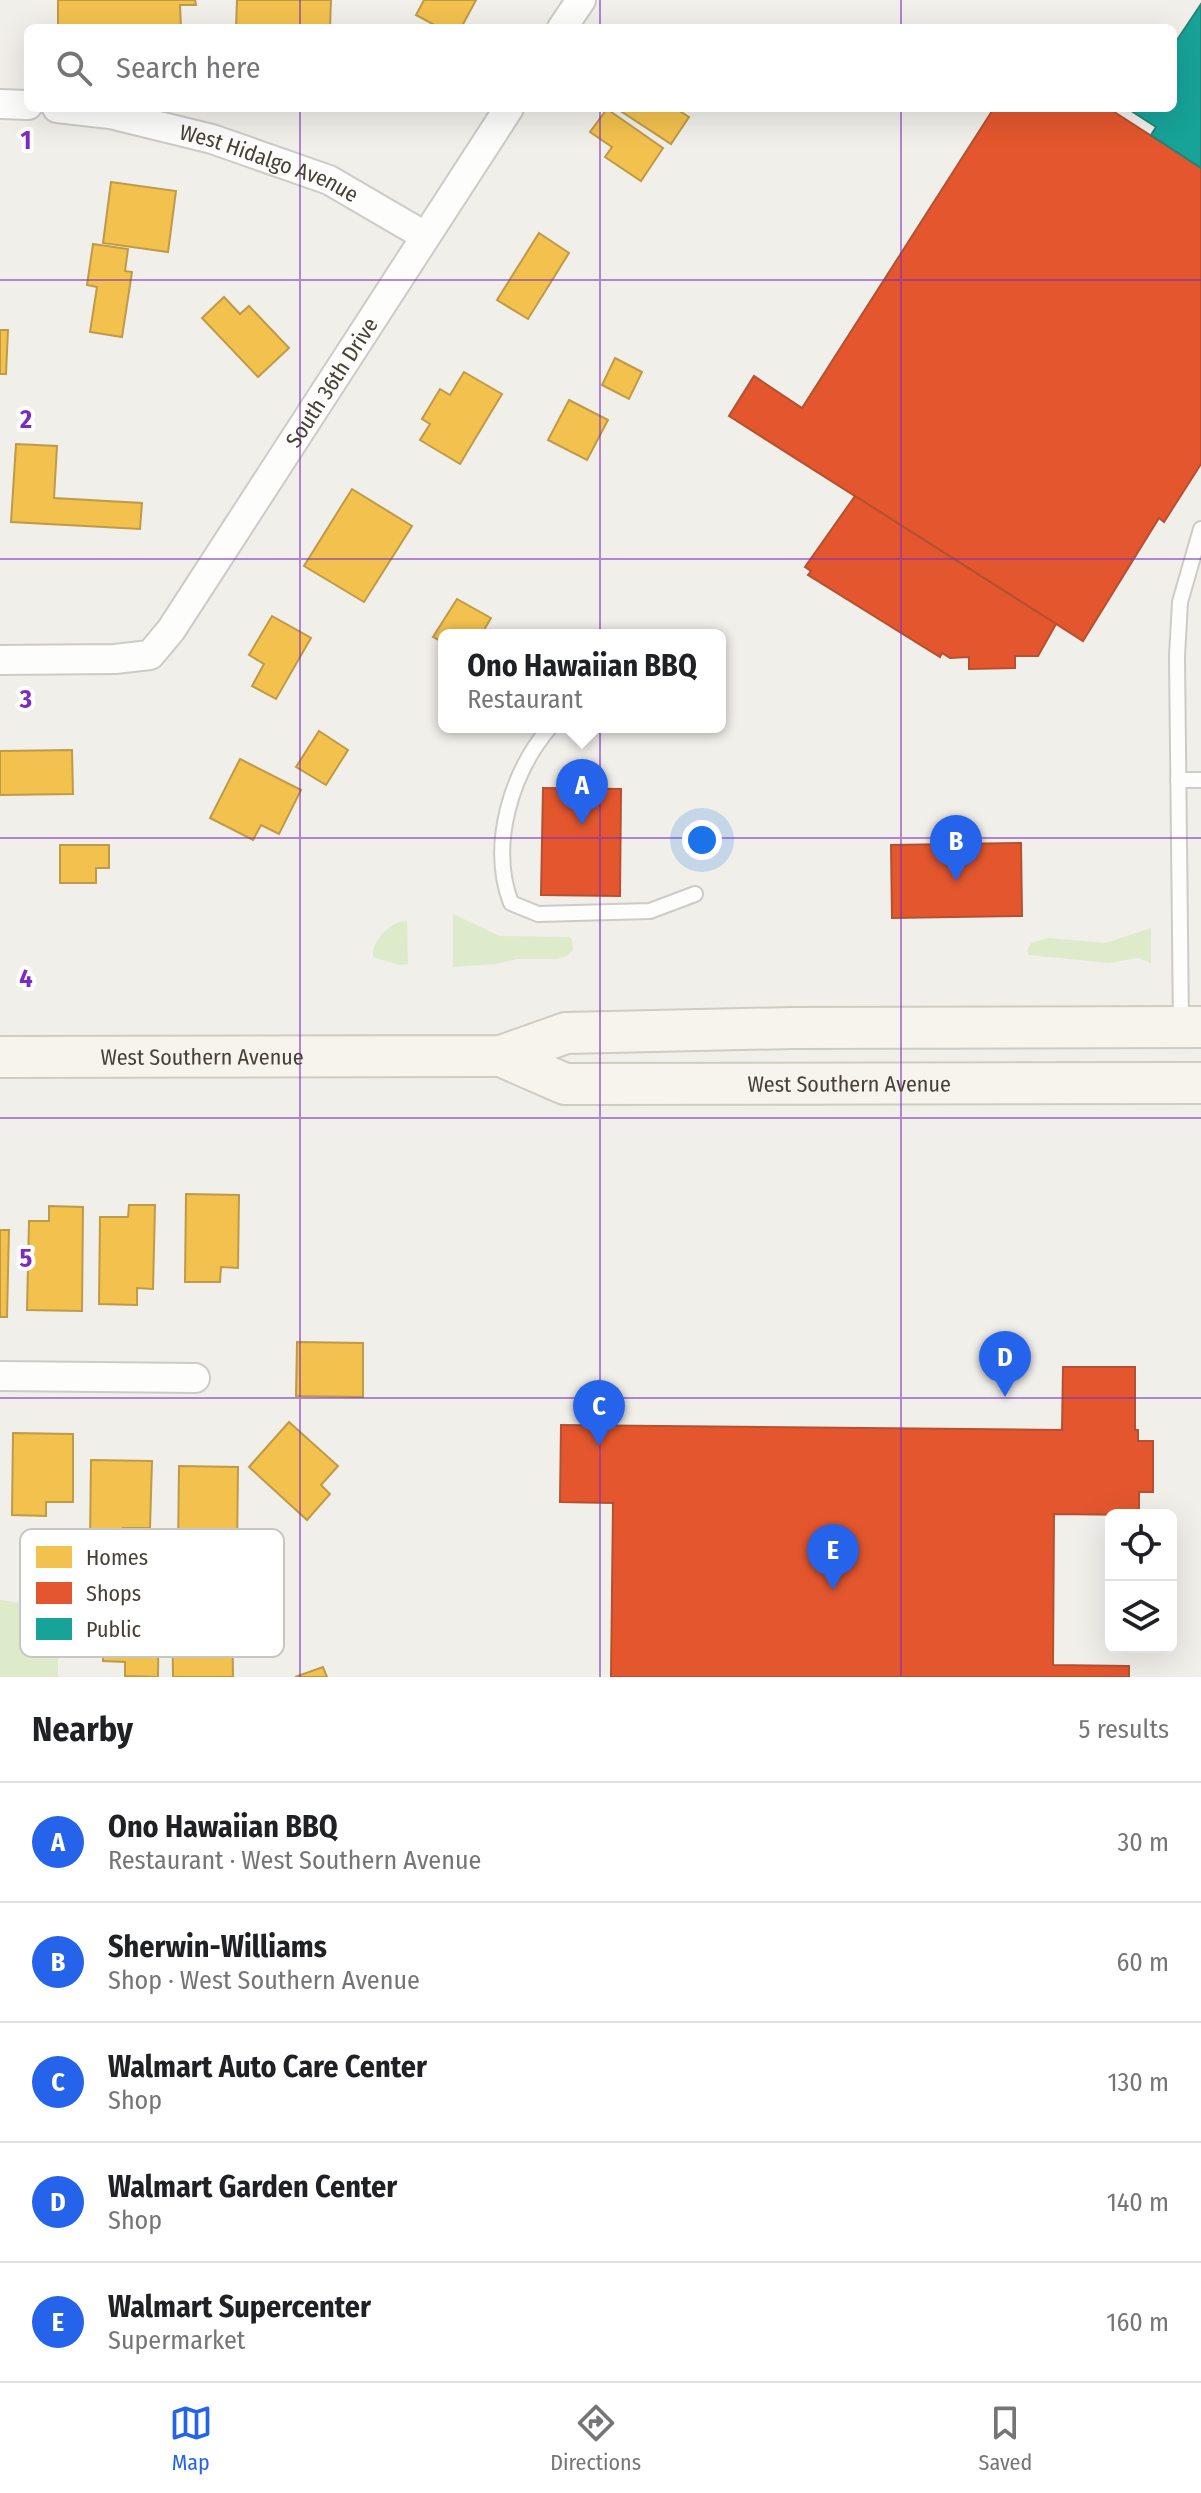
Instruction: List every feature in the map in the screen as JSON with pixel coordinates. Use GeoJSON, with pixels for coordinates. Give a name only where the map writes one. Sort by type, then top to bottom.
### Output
{"type":"FeatureCollection","features":[{"type":"Feature","properties":{"kind":"main road","name":"West Southern Avenue"},"geometry":{"type":"LineString","coordinates":[[0,1057],[501,1056],[566,1033],[792,1028],[1191,1027]]}},
{"type":"Feature","properties":{"kind":"main road","name":"West Southern Avenue"},"geometry":{"type":"LineString","coordinates":[[501,1056],[565,1084],[1201,1083]]}},
{"type":"Feature","properties":{"kind":"street"},"geometry":{"type":"LineString","coordinates":[[565,24],[581,0]]}},
{"type":"Feature","properties":{"kind":"street"},"geometry":{"type":"LineString","coordinates":[[0,104],[24,105]]}},
{"type":"Feature","properties":{"kind":"street","name":"West Hidalgo Avenue"},"geometry":{"type":"LineString","coordinates":[[92,112],[212,139],[329,180],[425,236]]}},
{"type":"Feature","properties":{"kind":"street","name":"South 36th Drive"},"geometry":{"type":"LineString","coordinates":[[0,660],[115,659],[150,655],[171,630],[506,112]]}},
{"type":"Feature","properties":{"kind":"street"},"geometry":{"type":"LineString","coordinates":[[0,1376],[195,1378]]}},
{"type":"Feature","properties":{"kind":"lane"},"geometry":{"type":"LineString","coordinates":[[1191,1027],[1178,780],[1177,656],[1180,602],[1201,529]]}},
{"type":"Feature","properties":{"kind":"lane"},"geometry":{"type":"LineString","coordinates":[[545,733],[532,749],[505,818],[502,838],[504,885],[511,903],[538,914],[650,911],[695,894]]}},
{"type":"Feature","properties":{"kind":"lane"},"geometry":{"type":"LineString","coordinates":[[1178,780],[1201,780]]}},
{"type":"Feature","properties":{"kind":"green space"},"geometry":{"type":"Polygon","coordinates":[[[453,914],[500,936],[569,937],[573,950],[557,959],[516,959],[496,964],[453,967],[453,914]]]}},
{"type":"Feature","properties":{"kind":"green space"},"geometry":{"type":"Polygon","coordinates":[[[407,921],[408,964],[399,965],[373,957],[383,933],[394,924],[407,921]]]}},
{"type":"Feature","properties":{"kind":"green space"},"geometry":{"type":"Polygon","coordinates":[[[1151,928],[1151,963],[1138,958],[1109,963],[1029,955],[1027,951],[1031,943],[1048,938],[1106,943],[1151,928]]]}},
{"type":"Feature","properties":{"kind":"green space"},"geometry":{"type":"Polygon","coordinates":[[[0,1600],[20,1603],[20,1657],[58,1657],[58,1677],[0,1677],[0,1600]]]}},
{"type":"Feature","properties":{"kind":"building: Homes"},"geometry":{"type":"Polygon","coordinates":[[[58,0],[195,0],[196,5],[180,5],[181,24],[58,24],[58,0]]]}},
{"type":"Feature","properties":{"kind":"building: Homes"},"geometry":{"type":"Polygon","coordinates":[[[237,0],[331,0],[330,24],[236,24],[237,0]]]}},
{"type":"Feature","properties":{"kind":"building: Homes"},"geometry":{"type":"Polygon","coordinates":[[[424,0],[476,0],[463,24],[433,24],[416,15],[424,0]]]}},
{"type":"Feature","properties":{"kind":"building: Homes"},"geometry":{"type":"Polygon","coordinates":[[[605,112],[611,112],[663,148],[641,181],[605,157],[612,147],[590,132],[605,112]]]}},
{"type":"Feature","properties":{"kind":"building: Homes"},"geometry":{"type":"Polygon","coordinates":[[[622,112],[681,112],[689,117],[671,144],[622,112]]]}},
{"type":"Feature","properties":{"kind":"building: Homes"},"geometry":{"type":"Polygon","coordinates":[[[111,182],[176,191],[168,252],[103,243],[111,182]]]}},
{"type":"Feature","properties":{"kind":"building: Homes"},"geometry":{"type":"Polygon","coordinates":[[[539,233],[569,253],[528,319],[497,300],[539,233]]]}},
{"type":"Feature","properties":{"kind":"building: Homes"},"geometry":{"type":"Polygon","coordinates":[[[93,244],[128,249],[125,271],[132,272],[122,337],[90,332],[97,287],[87,285],[93,244]]]}},
{"type":"Feature","properties":{"kind":"building: Homes"},"geometry":{"type":"Polygon","coordinates":[[[224,297],[240,314],[249,306],[289,348],[258,377],[202,318],[224,297]]]}},
{"type":"Feature","properties":{"kind":"building: Homes"},"geometry":{"type":"Polygon","coordinates":[[[0,330],[8,330],[6,374],[0,374],[0,330]]]}},
{"type":"Feature","properties":{"kind":"building: Homes"},"geometry":{"type":"Polygon","coordinates":[[[615,358],[642,372],[629,399],[602,385],[615,358]]]}},
{"type":"Feature","properties":{"kind":"building: Homes"},"geometry":{"type":"Polygon","coordinates":[[[464,372],[502,394],[460,464],[420,440],[430,424],[422,419],[440,389],[450,395],[464,372]]]}},
{"type":"Feature","properties":{"kind":"building: Homes"},"geometry":{"type":"Polygon","coordinates":[[[569,400],[608,420],[587,460],[548,440],[569,400]]]}},
{"type":"Feature","properties":{"kind":"building: Homes"},"geometry":{"type":"Polygon","coordinates":[[[16,444],[57,446],[54,498],[142,503],[140,529],[11,522],[16,444]]]}},
{"type":"Feature","properties":{"kind":"building: Homes"},"geometry":{"type":"Polygon","coordinates":[[[352,489],[412,526],[364,602],[304,566],[352,489]]]}},
{"type":"Feature","properties":{"kind":"building: Homes"},"geometry":{"type":"Polygon","coordinates":[[[457,599],[491,618],[485,629],[438,629],[457,599]]]}},
{"type":"Feature","properties":{"kind":"building: Homes"},"geometry":{"type":"Polygon","coordinates":[[[272,616],[311,638],[276,699],[252,686],[264,664],[249,655],[272,616]]]}},
{"type":"Feature","properties":{"kind":"building: Homes"},"geometry":{"type":"Polygon","coordinates":[[[319,731],[348,750],[326,785],[296,767],[319,731]]]}},
{"type":"Feature","properties":{"kind":"building: Homes"},"geometry":{"type":"Polygon","coordinates":[[[72,750],[73,794],[0,795],[0,751],[72,750]]]}},
{"type":"Feature","properties":{"kind":"building: Homes"},"geometry":{"type":"Polygon","coordinates":[[[240,759],[301,790],[279,834],[261,825],[253,840],[210,818],[240,759]]]}},
{"type":"Feature","properties":{"kind":"building: Homes"},"geometry":{"type":"Polygon","coordinates":[[[60,845],[109,845],[109,868],[96,868],[96,883],[60,883],[60,845]]]}},
{"type":"Feature","properties":{"kind":"building: Homes"},"geometry":{"type":"Polygon","coordinates":[[[186,1194],[239,1195],[238,1268],[221,1267],[220,1282],[185,1282],[186,1194]]]}},
{"type":"Feature","properties":{"kind":"building: Homes"},"geometry":{"type":"Polygon","coordinates":[[[129,1205],[155,1205],[153,1289],[137,1288],[137,1305],[99,1304],[100,1217],[128,1217],[129,1205]]]}},
{"type":"Feature","properties":{"kind":"building: Homes"},"geometry":{"type":"Polygon","coordinates":[[[49,1206],[83,1207],[82,1311],[27,1310],[29,1221],[49,1221],[49,1206]]]}},
{"type":"Feature","properties":{"kind":"building: Homes"},"geometry":{"type":"Polygon","coordinates":[[[0,1230],[9,1230],[7,1317],[0,1317],[0,1230]]]}},
{"type":"Feature","properties":{"kind":"building: Homes"},"geometry":{"type":"Polygon","coordinates":[[[297,1342],[363,1343],[363,1397],[296,1396],[297,1342]]]}},
{"type":"Feature","properties":{"kind":"building: Homes"},"geometry":{"type":"Polygon","coordinates":[[[289,1422],[338,1466],[321,1485],[330,1494],[307,1520],[249,1467],[289,1422]]]}},
{"type":"Feature","properties":{"kind":"building: Homes"},"geometry":{"type":"Polygon","coordinates":[[[13,1433],[73,1434],[73,1502],[46,1502],[46,1516],[12,1515],[13,1433]]]}},
{"type":"Feature","properties":{"kind":"building: Homes"},"geometry":{"type":"Polygon","coordinates":[[[91,1460],[152,1461],[150,1528],[90,1529],[91,1460]]]}},
{"type":"Feature","properties":{"kind":"building: Homes"},"geometry":{"type":"Polygon","coordinates":[[[179,1466],[238,1467],[237,1529],[178,1529],[179,1466]]]}},
{"type":"Feature","properties":{"kind":"building: Homes"},"geometry":{"type":"Polygon","coordinates":[[[103,1657],[158,1657],[158,1677],[125,1676],[125,1662],[103,1661],[103,1657]]]}},
{"type":"Feature","properties":{"kind":"building: Homes"},"geometry":{"type":"Polygon","coordinates":[[[173,1657],[233,1657],[233,1677],[173,1677],[173,1657]]]}},
{"type":"Feature","properties":{"kind":"building: Homes"},"geometry":{"type":"Polygon","coordinates":[[[323,1667],[327,1677],[295,1677],[323,1667]]]}},
{"type":"Feature","properties":{"kind":"building: Shops"},"geometry":{"type":"Polygon","coordinates":[[[991,112],[1114,112],[1201,168],[1201,464],[1164,522],[1159,518],[1083,641],[729,416],[754,376],[802,408],[991,112]]]}},
{"type":"Feature","properties":{"kind":"building: Shops"},"geometry":{"type":"Polygon","coordinates":[[[855,496],[1056,624],[1038,656],[1015,656],[1015,668],[969,669],[969,657],[950,658],[942,653],[940,657],[808,575],[811,571],[805,567],[855,496]]]}},
{"type":"Feature","properties":{"kind":"building: Shops"},"geometry":{"type":"Polygon","coordinates":[[[543,788],[621,789],[620,896],[541,895],[543,788]]]}},
{"type":"Feature","properties":{"kind":"building: Shops"},"geometry":{"type":"Polygon","coordinates":[[[1021,843],[1022,916],[892,918],[891,845],[1021,843]]]}},
{"type":"Feature","properties":{"kind":"building: Shops"},"geometry":{"type":"Polygon","coordinates":[[[1063,1367],[1135,1367],[1135,1430],[1138,1430],[1138,1441],[1153,1441],[1153,1492],[1139,1492],[1139,1509],[1105,1509],[1105,1515],[1054,1514],[1053,1665],[1129,1666],[1129,1677],[611,1677],[613,1503],[560,1502],[561,1425],[1062,1430],[1063,1367]]]}},
{"type":"Feature","properties":{"kind":"building: Public"},"geometry":{"type":"Polygon","coordinates":[[[1201,4],[1201,168],[1151,135],[1156,127],[1133,112],[1177,112],[1177,40],[1201,4]]]}},
{"type":"Feature","properties":{"kind":"place","name":"Ono Hawaiian BBQ"},"geometry":{"type":"Point","coordinates":[582,825]}},
{"type":"Feature","properties":{"kind":"place","name":"Sherwin-Williams"},"geometry":{"type":"Point","coordinates":[956,881]}},
{"type":"Feature","properties":{"kind":"place","name":"Walmart Garden Center"},"geometry":{"type":"Point","coordinates":[1005,1397]}},
{"type":"Feature","properties":{"kind":"place","name":"Walmart Auto Care Center"},"geometry":{"type":"Point","coordinates":[599,1446]}},
{"type":"Feature","properties":{"kind":"place","name":"Walmart Supercenter"},"geometry":{"type":"Point","coordinates":[833,1590]}}]}
